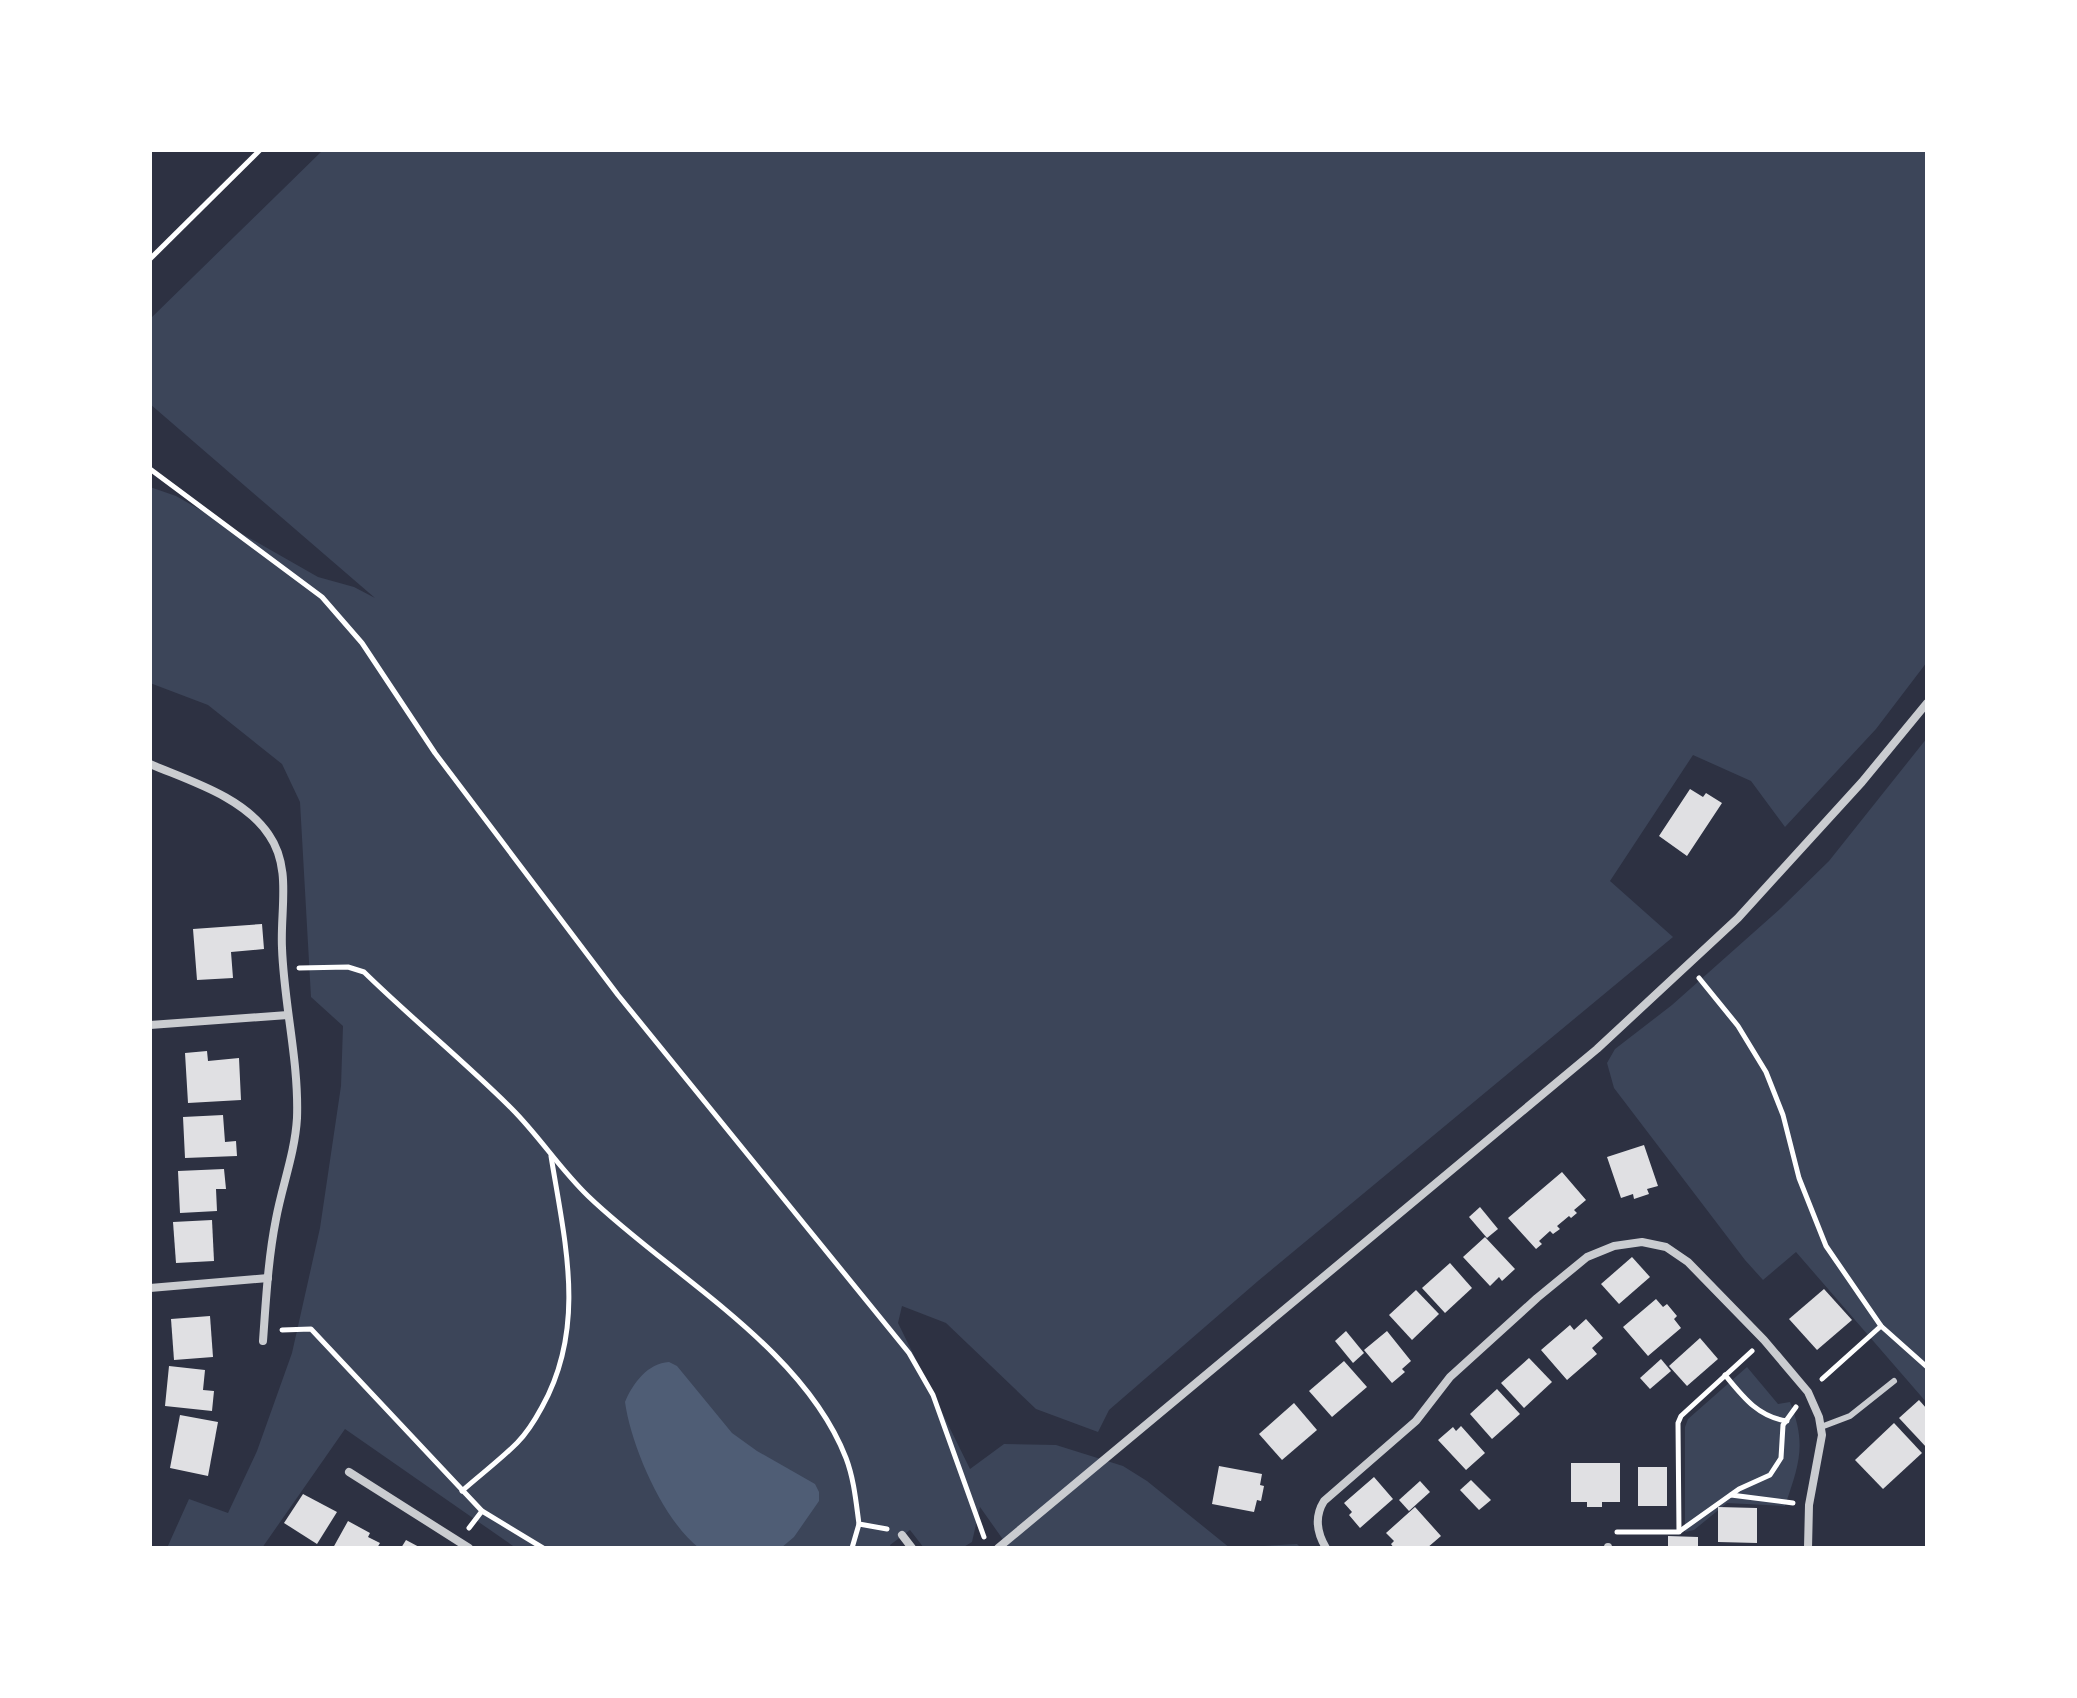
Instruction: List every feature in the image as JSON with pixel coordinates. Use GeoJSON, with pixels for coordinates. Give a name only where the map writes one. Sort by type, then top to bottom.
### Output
{"type":"FeatureCollection","features":[{"type":"Feature","properties":{"kind":"street"},"geometry":{"type":"LineString","coordinates":[[998,1548],[1539,1099],[1688,966],[1767,888],[1862,782],[1927,703]]}},
{"type":"Feature","properties":{"kind":"street"},"geometry":{"type":"LineString","coordinates":[[150,764],[218,792],[243,809],[269,834],[281,860],[284,887],[282,968],[296,1080],[297,1119],[275,1220],[263,1341]]}},
{"type":"Feature","properties":{"kind":"street"},"geometry":{"type":"LineString","coordinates":[[150,1025],[288,1015]]}},
{"type":"Feature","properties":{"kind":"street"},"geometry":{"type":"LineString","coordinates":[[1326,1548],[1321,1540],[1320,1508],[1329,1496],[1416,1421],[1450,1377],[1587,1257],[1602,1250],[1642,1242],[1676,1252],[1764,1340],[1808,1392],[1821,1427],[1820,1454],[1809,1505],[1808,1548]]}},
{"type":"Feature","properties":{"kind":"street"},"geometry":{"type":"LineString","coordinates":[[150,1288],[268,1278]]}},
{"type":"Feature","properties":{"kind":"street"},"geometry":{"type":"LineString","coordinates":[[349,1472],[469,1548]]}},
{"type":"Feature","properties":{"kind":"street"},"geometry":{"type":"LineString","coordinates":[[902,1535],[912,1548]]}},
{"type":"Feature","properties":{"kind":"lane"},"geometry":{"type":"LineString","coordinates":[[1821,1427],[1850,1416],[1894,1381]]}},
{"type":"Feature","properties":{"kind":"path"},"geometry":{"type":"LineString","coordinates":[[150,259],[260,150]]}},
{"type":"Feature","properties":{"kind":"path"},"geometry":{"type":"LineString","coordinates":[[150,469],[322,597],[362,643],[435,753],[618,995],[909,1353],[933,1395],[980,1529],[990,1548]]}},
{"type":"Feature","properties":{"kind":"path"},"geometry":{"type":"LineString","coordinates":[[1688,966],[1738,1026],[1766,1072],[1783,1115],[1799,1178],[1813,1216],[1842,1271],[1881,1326],[1927,1367]]}},
{"type":"Feature","properties":{"kind":"path"},"geometry":{"type":"LineString","coordinates":[[282,968],[348,967],[364,972],[514,1111],[586,1193],[619,1224],[695,1283],[773,1355],[807,1392],[830,1426],[846,1459],[859,1524],[852,1548]]}},
{"type":"Feature","properties":{"kind":"path"},"geometry":{"type":"LineString","coordinates":[[462,1491],[519,1441],[535,1420],[554,1385],[562,1361],[570,1313],[570,1271],[551,1155]]}},
{"type":"Feature","properties":{"kind":"path"},"geometry":{"type":"LineString","coordinates":[[1608,1548],[1608,1531],[1679,1532],[1730,1495],[1770,1475],[1781,1458],[1783,1425],[1808,1392],[1881,1326]]}},
{"type":"Feature","properties":{"kind":"path"},"geometry":{"type":"LineString","coordinates":[[263,1341],[284,1329],[311,1329],[482,1511],[543,1548]]}},
{"type":"Feature","properties":{"kind":"path"},"geometry":{"type":"LineString","coordinates":[[1679,1532],[1678,1423],[1681,1416],[1764,1340]]}},
{"type":"Feature","properties":{"kind":"path"},"geometry":{"type":"LineString","coordinates":[[1725,1375],[1744,1399],[1762,1413],[1787,1421]]}},
{"type":"Feature","properties":{"kind":"path"},"geometry":{"type":"LineString","coordinates":[[1730,1495],[1809,1505]]}},
{"type":"Feature","properties":{"kind":"path"},"geometry":{"type":"LineString","coordinates":[[859,1524],[902,1535]]}},
{"type":"Feature","properties":{"kind":"shaded area"},"geometry":{"type":"Polygon","coordinates":[[[323,150],[1927,150],[1927,662],[1876,729],[1785,827],[1751,781],[1693,755],[1610,881],[1673,937],[1258,1281],[1109,1410],[1098,1432],[1036,1409],[946,1323],[902,1306],[898,1323],[970,1469],[1004,1444],[1056,1445],[1123,1466],[1147,1481],[1230,1548],[1009,1548],[980,1507],[972,1542],[962,1548],[924,1548],[910,1530],[890,1545],[891,1548],[516,1548],[345,1429],[262,1548],[167,1548],[189,1499],[228,1513],[257,1451],[292,1353],[320,1228],[341,1086],[343,1026],[311,997],[300,802],[282,764],[208,705],[150,683],[150,487],[176,496],[318,577],[354,587],[375,598],[150,404],[150,319],[323,150]]]}},
{"type":"Feature","properties":{"kind":"shaded area"},"geometry":{"type":"Polygon","coordinates":[[[1927,738],[1927,1403],[1796,1252],[1763,1280],[1614,1088],[1607,1063],[1615,1049],[1672,1005],[1829,861],[1927,738]]]}},
{"type":"Feature","properties":{"kind":"shaded area"},"geometry":{"type":"Polygon","coordinates":[[[669,1362],[677,1366],[732,1433],[815,1484],[819,1501],[794,1537],[781,1548],[699,1548],[673,1520],[661,1501],[634,1439],[625,1402],[642,1375],[654,1366],[669,1362]]]}},
{"type":"Feature","properties":{"kind":"shaded area"},"geometry":{"type":"Polygon","coordinates":[[[1747,1367],[1778,1404],[1790,1402],[1795,1417],[1799,1454],[1785,1506],[1727,1503],[1694,1530],[1685,1532],[1685,1427],[1688,1419],[1747,1367]]]}},
{"type":"Feature","properties":{"kind":"shaded area"},"geometry":{"type":"Polygon","coordinates":[[[1297,1544],[1301,1548],[1230,1548],[1297,1544]]]}},
{"type":"Feature","properties":{"kind":"building"},"geometry":{"type":"Polygon","coordinates":[[[1690,789],[1703,797],[1706,793],[1722,803],[1687,856],[1659,836],[1690,789]]]}},
{"type":"Feature","properties":{"kind":"building"},"geometry":{"type":"Polygon","coordinates":[[[262,924],[264,949],[231,952],[233,978],[197,980],[193,929],[262,924]]]}},
{"type":"Feature","properties":{"kind":"building"},"geometry":{"type":"Polygon","coordinates":[[[207,1051],[208,1061],[239,1058],[241,1100],[188,1103],[185,1053],[207,1051]]]}},
{"type":"Feature","properties":{"kind":"building"},"geometry":{"type":"Polygon","coordinates":[[[223,1115],[225,1142],[236,1141],[237,1156],[185,1158],[183,1117],[223,1115]]]}},
{"type":"Feature","properties":{"kind":"building"},"geometry":{"type":"Polygon","coordinates":[[[1644,1145],[1658,1186],[1647,1189],[1649,1194],[1634,1199],[1633,1194],[1621,1198],[1607,1157],[1644,1145]]]}},
{"type":"Feature","properties":{"kind":"building"},"geometry":{"type":"Polygon","coordinates":[[[224,1169],[226,1189],[216,1189],[217,1211],[180,1213],[178,1171],[224,1169]]]}},
{"type":"Feature","properties":{"kind":"building"},"geometry":{"type":"Polygon","coordinates":[[[1562,1172],[1586,1200],[1574,1210],[1577,1213],[1557,1226],[1560,1229],[1553,1234],[1550,1231],[1539,1241],[1542,1244],[1536,1249],[1508,1218],[1562,1172]]]}},
{"type":"Feature","properties":{"kind":"building"},"geometry":{"type":"Polygon","coordinates":[[[1480,1207],[1498,1229],[1487,1238],[1469,1217],[1480,1207]]]}},
{"type":"Feature","properties":{"kind":"building"},"geometry":{"type":"Polygon","coordinates":[[[212,1220],[214,1261],[176,1263],[173,1222],[212,1220]]]}},
{"type":"Feature","properties":{"kind":"building"},"geometry":{"type":"Polygon","coordinates":[[[1485,1237],[1515,1269],[1502,1281],[1499,1277],[1490,1286],[1463,1257],[1485,1237]]]}},
{"type":"Feature","properties":{"kind":"building"},"geometry":{"type":"Polygon","coordinates":[[[1632,1257],[1650,1277],[1619,1304],[1601,1284],[1632,1257]]]}},
{"type":"Feature","properties":{"kind":"building"},"geometry":{"type":"Polygon","coordinates":[[[1450,1263],[1472,1288],[1445,1313],[1422,1288],[1450,1263]]]}},
{"type":"Feature","properties":{"kind":"building"},"geometry":{"type":"Polygon","coordinates":[[[1824,1289],[1852,1320],[1817,1350],[1789,1319],[1824,1289]]]}},
{"type":"Feature","properties":{"kind":"building"},"geometry":{"type":"Polygon","coordinates":[[[1416,1290],[1439,1314],[1412,1340],[1389,1315],[1416,1290]]]}},
{"type":"Feature","properties":{"kind":"building"},"geometry":{"type":"Polygon","coordinates":[[[1656,1299],[1663,1307],[1667,1304],[1677,1316],[1674,1319],[1681,1328],[1648,1356],[1623,1327],[1656,1299]]]}},
{"type":"Feature","properties":{"kind":"building"},"geometry":{"type":"Polygon","coordinates":[[[210,1316],[213,1357],[174,1360],[171,1319],[210,1316]]]}},
{"type":"Feature","properties":{"kind":"building"},"geometry":{"type":"Polygon","coordinates":[[[1586,1319],[1603,1338],[1592,1348],[1597,1354],[1567,1380],[1541,1350],[1570,1325],[1574,1330],[1586,1319]]]}},
{"type":"Feature","properties":{"kind":"building"},"geometry":{"type":"Polygon","coordinates":[[[1346,1331],[1364,1353],[1353,1363],[1335,1341],[1346,1331]]]}},
{"type":"Feature","properties":{"kind":"building"},"geometry":{"type":"Polygon","coordinates":[[[1387,1331],[1411,1361],[1402,1369],[1405,1372],[1392,1383],[1364,1350],[1387,1331]]]}},
{"type":"Feature","properties":{"kind":"building"},"geometry":{"type":"Polygon","coordinates":[[[1700,1338],[1718,1359],[1687,1386],[1669,1366],[1700,1338]]]}},
{"type":"Feature","properties":{"kind":"building"},"geometry":{"type":"Polygon","coordinates":[[[1529,1358],[1552,1382],[1524,1408],[1501,1383],[1529,1358]]]}},
{"type":"Feature","properties":{"kind":"building"},"geometry":{"type":"Polygon","coordinates":[[[1661,1359],[1671,1371],[1650,1389],[1640,1378],[1661,1359]]]}},
{"type":"Feature","properties":{"kind":"building"},"geometry":{"type":"Polygon","coordinates":[[[1344,1361],[1367,1387],[1332,1417],[1309,1391],[1344,1361]]]}},
{"type":"Feature","properties":{"kind":"building"},"geometry":{"type":"Polygon","coordinates":[[[169,1366],[205,1370],[203,1390],[214,1391],[212,1411],[165,1406],[169,1366]]]}},
{"type":"Feature","properties":{"kind":"building"},"geometry":{"type":"Polygon","coordinates":[[[1497,1389],[1520,1414],[1492,1439],[1470,1414],[1497,1389]]]}},
{"type":"Feature","properties":{"kind":"building"},"geometry":{"type":"Polygon","coordinates":[[[1919,1400],[1927,1409],[1927,1448],[1899,1418],[1919,1400]]]}},
{"type":"Feature","properties":{"kind":"building"},"geometry":{"type":"Polygon","coordinates":[[[1294,1403],[1317,1430],[1282,1460],[1259,1434],[1294,1403]]]}},
{"type":"Feature","properties":{"kind":"building"},"geometry":{"type":"Polygon","coordinates":[[[180,1415],[218,1422],[208,1476],[170,1468],[180,1415]]]}},
{"type":"Feature","properties":{"kind":"building"},"geometry":{"type":"Polygon","coordinates":[[[1894,1423],[1922,1453],[1883,1489],[1855,1460],[1894,1423]]]}},
{"type":"Feature","properties":{"kind":"building"},"geometry":{"type":"Polygon","coordinates":[[[1461,1426],[1485,1453],[1466,1470],[1438,1440],[1453,1427],[1456,1431],[1461,1426]]]}},
{"type":"Feature","properties":{"kind":"building"},"geometry":{"type":"Polygon","coordinates":[[[1571,1463],[1620,1463],[1620,1502],[1602,1502],[1602,1507],[1587,1507],[1587,1502],[1571,1502],[1571,1463]]]}},
{"type":"Feature","properties":{"kind":"building"},"geometry":{"type":"Polygon","coordinates":[[[1219,1466],[1262,1474],[1260,1485],[1264,1486],[1261,1501],[1257,1500],[1254,1512],[1212,1504],[1219,1466]]]}},
{"type":"Feature","properties":{"kind":"building"},"geometry":{"type":"Polygon","coordinates":[[[1638,1467],[1667,1467],[1667,1506],[1638,1506],[1638,1467]]]}},
{"type":"Feature","properties":{"kind":"building"},"geometry":{"type":"Polygon","coordinates":[[[1374,1477],[1393,1499],[1360,1528],[1344,1503],[1374,1477]]]}},
{"type":"Feature","properties":{"kind":"building"},"geometry":{"type":"Polygon","coordinates":[[[1471,1480],[1491,1500],[1479,1510],[1460,1490],[1471,1480]]]}},
{"type":"Feature","properties":{"kind":"building"},"geometry":{"type":"Polygon","coordinates":[[[1420,1481],[1430,1492],[1409,1511],[1399,1500],[1420,1481]]]}},
{"type":"Feature","properties":{"kind":"building"},"geometry":{"type":"Polygon","coordinates":[[[303,1494],[337,1512],[317,1544],[284,1523],[303,1494]]]}},
{"type":"Feature","properties":{"kind":"building"},"geometry":{"type":"Polygon","coordinates":[[[1415,1507],[1441,1536],[1427,1548],[1394,1548],[1391,1544],[1394,1541],[1386,1533],[1415,1507]]]}},
{"type":"Feature","properties":{"kind":"building"},"geometry":{"type":"Polygon","coordinates":[[[1718,1507],[1757,1508],[1757,1543],[1718,1542],[1718,1507]]]}},
{"type":"Feature","properties":{"kind":"building"},"geometry":{"type":"Polygon","coordinates":[[[348,1521],[370,1533],[368,1537],[380,1543],[377,1548],[333,1548],[348,1521]]]}},
{"type":"Feature","properties":{"kind":"building"},"geometry":{"type":"Polygon","coordinates":[[[1668,1536],[1698,1537],[1698,1548],[1668,1548],[1668,1536]]]}},
{"type":"Feature","properties":{"kind":"building"},"geometry":{"type":"Polygon","coordinates":[[[406,1540],[421,1548],[401,1548],[406,1540]]]}}]}
